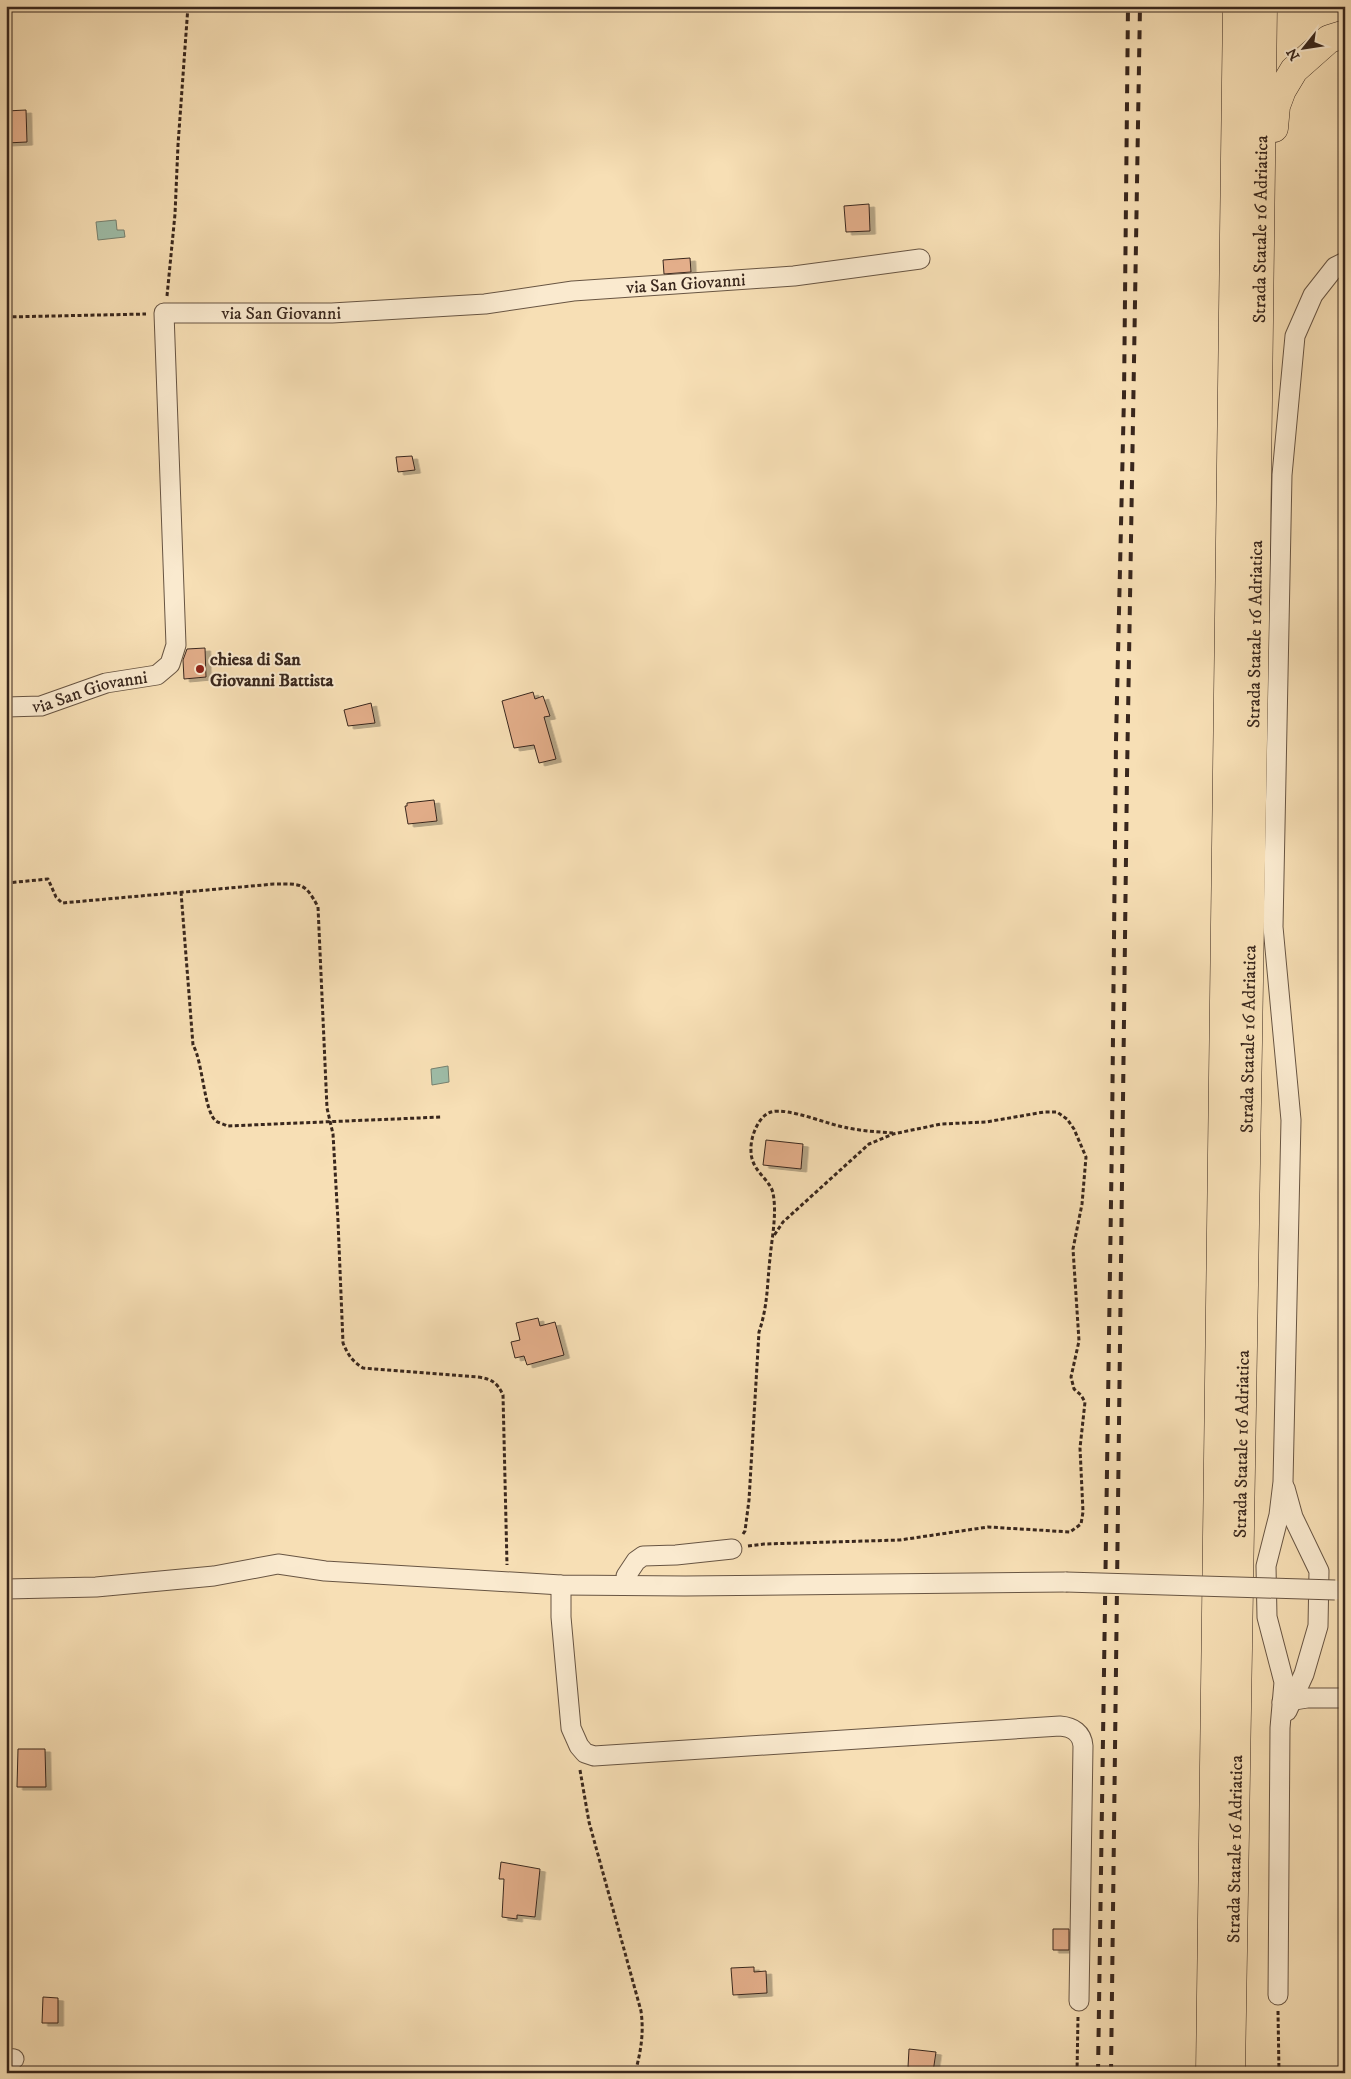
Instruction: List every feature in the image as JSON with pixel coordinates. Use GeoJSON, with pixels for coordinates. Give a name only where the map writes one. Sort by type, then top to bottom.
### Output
{"type":"FeatureCollection","features":[{"type":"Feature","properties":{"kind":"highway","name":"Strada Statale 16 Adriatica"},"geometry":{"type":"LineString","coordinates":[[1210,2073],[1237,6]]}},
{"type":"Feature","properties":{"kind":"highway","name":"Strada Statale 16 Adriatica"},"geometry":{"type":"LineString","coordinates":[[1231,2073],[1263,6]]}},
{"type":"Feature","properties":{"kind":"highway"},"geometry":{"type":"LineString","coordinates":[[1258,359],[1273,245],[1276,106],[1282,90],[1294,70],[1329,39],[1345,34]]}},
{"type":"Feature","properties":{"kind":"street","name":"via San Giovanni"},"geometry":{"type":"LineString","coordinates":[[6,707],[41,706],[106,683],[157,675],[170,664],[176,644],[164,313],[332,313],[485,304],[573,291],[794,276],[920,259]]}},
{"type":"Feature","properties":{"kind":"street"},"geometry":{"type":"LineString","coordinates":[[1278,1995],[1280,1728],[1286,1702],[1284,1682],[1267,1617],[1266,1566],[1279,1514],[1283,1482],[1291,1120],[1273,927],[1282,476],[1294,336],[1313,295],[1335,267],[1345,262]]}},
{"type":"Feature","properties":{"kind":"street"},"geometry":{"type":"LineString","coordinates":[[1283,1482],[1293,1516],[1319,1571],[1318,1626],[1304,1674],[1286,1702]]}},
{"type":"Feature","properties":{"kind":"street"},"geometry":{"type":"LineString","coordinates":[[628,1586],[626,1576],[636,1561],[643,1556],[676,1555],[732,1549]]}},
{"type":"Feature","properties":{"kind":"street"},"geometry":{"type":"LineString","coordinates":[[6,1588],[96,1587],[214,1576],[278,1564],[325,1572],[561,1585],[1066,1582],[1340,1591]]}},
{"type":"Feature","properties":{"kind":"street"},"geometry":{"type":"LineString","coordinates":[[561,1585],[561,1617],[571,1728],[579,1746],[586,1753],[594,1756],[1060,1726],[1070,1727],[1082,1739],[1083,1746],[1079,2001]]}},
{"type":"Feature","properties":{"kind":"street"},"geometry":{"type":"LineString","coordinates":[[1286,1702],[1307,1698],[1345,1698]]}},
{"type":"Feature","properties":{"kind":"path"},"geometry":{"type":"LineString","coordinates":[[6,317],[164,313],[170,273],[175,214],[188,6]]}},
{"type":"Feature","properties":{"kind":"path"},"geometry":{"type":"LineString","coordinates":[[6,883],[48,879],[56,897],[62,903],[274,884],[298,884],[307,889],[318,907],[327,1099],[333,1134],[343,1343],[347,1355],[354,1363],[363,1368],[478,1377],[490,1379],[498,1385],[503,1395],[508,1582]]}},
{"type":"Feature","properties":{"kind":"path"},"geometry":{"type":"LineString","coordinates":[[181,892],[193,1045],[198,1054],[211,1115],[216,1121],[227,1126],[442,1117]]}},
{"type":"Feature","properties":{"kind":"path"},"geometry":{"type":"LineString","coordinates":[[732,1549],[745,1531],[749,1500],[759,1332],[766,1312],[773,1237],[773,1191],[756,1170],[751,1150],[755,1130],[762,1117],[771,1112],[784,1112],[846,1128],[898,1133]]}},
{"type":"Feature","properties":{"kind":"path"},"geometry":{"type":"LineString","coordinates":[[732,1549],[764,1544],[900,1540],[988,1527],[1070,1532],[1081,1524],[1083,1512],[1080,1448],[1085,1402],[1081,1394],[1074,1389],[1071,1377],[1079,1341],[1073,1249],[1082,1204],[1086,1157],[1081,1142],[1067,1119],[1057,1112],[1044,1112],[986,1122],[941,1124],[898,1133],[869,1144],[825,1182],[806,1204],[783,1222],[773,1237]]}},
{"type":"Feature","properties":{"kind":"path"},"geometry":{"type":"LineString","coordinates":[[580,1768],[589,1822],[641,2011],[643,2029],[641,2051],[635,2073]]}},
{"type":"Feature","properties":{"kind":"path"},"geometry":{"type":"LineString","coordinates":[[1278,1995],[1279,2073]]}},
{"type":"Feature","properties":{"kind":"path"},"geometry":{"type":"LineString","coordinates":[[1077,2073],[1079,2001]]}},
{"type":"Feature","properties":{"kind":"shaded area"},"geometry":{"type":"Polygon","coordinates":[[[116,220],[117,230],[124,230],[125,237],[98,240],[96,222],[116,220]]]}},
{"type":"Feature","properties":{"kind":"shaded area"},"geometry":{"type":"Polygon","coordinates":[[[448,1066],[449,1082],[432,1085],[431,1069],[448,1066]]]}},
{"type":"Feature","properties":{"kind":"building"},"geometry":{"type":"Polygon","coordinates":[[[26,110],[27,142],[6,143],[6,111],[26,110]]]}},
{"type":"Feature","properties":{"kind":"building"},"geometry":{"type":"Polygon","coordinates":[[[869,204],[870,231],[846,232],[844,206],[869,204]]]}},
{"type":"Feature","properties":{"kind":"building"},"geometry":{"type":"Polygon","coordinates":[[[690,258],[691,272],[664,274],[663,260],[690,258]]]}},
{"type":"Feature","properties":{"kind":"building"},"geometry":{"type":"Polygon","coordinates":[[[412,456],[415,470],[398,472],[396,457],[412,456]]]}},
{"type":"Feature","properties":{"kind":"building","name":"chiesa di San Giovanni Battista"},"geometry":{"type":"Polygon","coordinates":[[[205,648],[206,677],[184,679],[183,660],[187,649],[205,648]]]}},
{"type":"Feature","properties":{"kind":"building"},"geometry":{"type":"Polygon","coordinates":[[[533,692],[535,699],[543,696],[550,716],[544,717],[556,759],[539,763],[534,745],[514,748],[502,701],[533,692]]]}},
{"type":"Feature","properties":{"kind":"building"},"geometry":{"type":"Polygon","coordinates":[[[371,703],[375,723],[348,726],[344,710],[371,703]]]}},
{"type":"Feature","properties":{"kind":"building"},"geometry":{"type":"Polygon","coordinates":[[[434,800],[437,821],[408,824],[405,806],[407,806],[407,803],[434,800]]]}},
{"type":"Feature","properties":{"kind":"building"},"geometry":{"type":"Polygon","coordinates":[[[766,1140],[803,1144],[801,1169],[763,1165],[766,1140]]]}},
{"type":"Feature","properties":{"kind":"building"},"geometry":{"type":"Polygon","coordinates":[[[538,1318],[540,1326],[555,1322],[564,1355],[527,1365],[524,1356],[515,1358],[511,1342],[520,1340],[516,1323],[538,1318]]]}},
{"type":"Feature","properties":{"kind":"building"},"geometry":{"type":"Polygon","coordinates":[[[18,1749],[45,1749],[46,1787],[17,1787],[18,1749]]]}},
{"type":"Feature","properties":{"kind":"building"},"geometry":{"type":"Polygon","coordinates":[[[501,1862],[540,1869],[535,1917],[517,1915],[517,1919],[502,1917],[504,1879],[499,1879],[501,1862]]]}},
{"type":"Feature","properties":{"kind":"building"},"geometry":{"type":"Polygon","coordinates":[[[1053,1929],[1069,1929],[1069,1950],[1053,1950],[1053,1929]]]}},
{"type":"Feature","properties":{"kind":"building"},"geometry":{"type":"Polygon","coordinates":[[[754,1967],[754,1972],[766,1971],[767,1993],[733,1995],[731,1968],[754,1967]]]}},
{"type":"Feature","properties":{"kind":"building"},"geometry":{"type":"Polygon","coordinates":[[[43,1997],[58,1998],[58,2023],[42,2023],[43,1997]]]}},
{"type":"Feature","properties":{"kind":"building"},"geometry":{"type":"Polygon","coordinates":[[[909,2049],[936,2052],[933,2072],[908,2067],[909,2049]]]}},
{"type":"Feature","properties":{"kind":"railway"},"geometry":{"type":"LineString","coordinates":[[1098,2073],[1116,741],[1124,396],[1128,6]]}},
{"type":"Feature","properties":{"kind":"railway"},"geometry":{"type":"LineString","coordinates":[[1111,2073],[1127,776],[1140,6]]}},
{"type":"Feature","properties":{"kind":"place","name":"chiesa di San Giovanni Battista"},"geometry":{"type":"Point","coordinates":[200,669]}}]}
